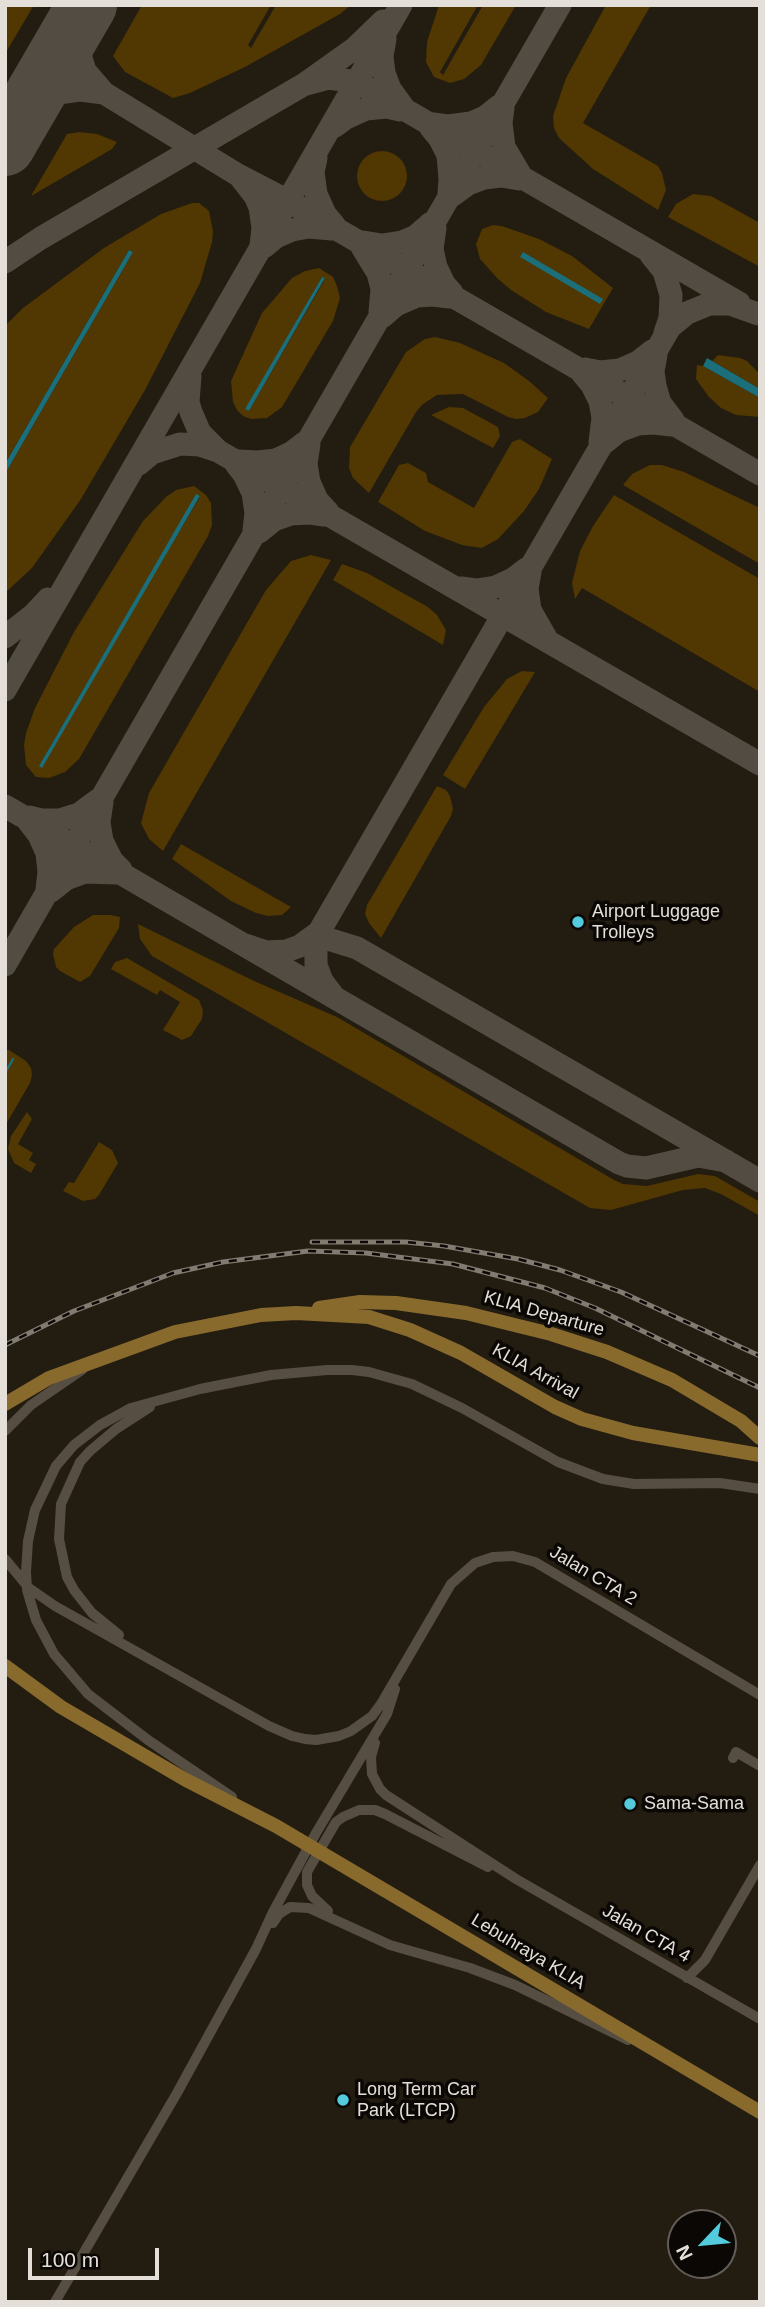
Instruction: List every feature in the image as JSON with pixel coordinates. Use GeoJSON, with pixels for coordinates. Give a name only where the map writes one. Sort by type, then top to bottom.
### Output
{"type":"FeatureCollection","features":[{"type":"Feature","properties":{"kind":"main road","name":"KLIA Departure"},"geometry":{"type":"LineString","coordinates":[[296,1313],[360,1302],[396,1303],[466,1313],[551,1334],[673,1380],[725,1410],[760,1438]]}},
{"type":"Feature","properties":{"kind":"main road"},"geometry":{"type":"LineString","coordinates":[[5,1404],[49,1378],[176,1332],[261,1315],[296,1313]]}},
{"type":"Feature","properties":{"kind":"main road","name":"KLIA Arrival"},"geometry":{"type":"LineString","coordinates":[[296,1313],[380,1320],[461,1353],[555,1407],[582,1419],[634,1433],[760,1455]]}},
{"type":"Feature","properties":{"kind":"main road","name":"Lebuhraya KLIA"},"geometry":{"type":"LineString","coordinates":[[5,1666],[61,1707],[187,1780],[276,1826],[760,2112]]}},
{"type":"Feature","properties":{"kind":"street"},"geometry":{"type":"LineString","coordinates":[[5,1431],[31,1405],[98,1359]]}},
{"type":"Feature","properties":{"kind":"street"},"geometry":{"type":"LineString","coordinates":[[276,1826],[109,1712],[88,1694],[54,1654],[43,1636],[30,1602],[26,1573],[30,1532],[41,1496],[56,1466],[74,1445],[100,1425],[131,1408],[200,1389],[271,1375],[327,1370],[369,1372],[412,1384],[462,1408],[558,1462],[603,1479],[634,1485],[720,1483],[760,1489]]}},
{"type":"Feature","properties":{"kind":"street"},"geometry":{"type":"LineString","coordinates":[[157,1662],[111,1630],[83,1602],[65,1570],[60,1552],[59,1531],[61,1504],[80,1462],[116,1429],[158,1401]]}},
{"type":"Feature","properties":{"kind":"street","name":"Jalan CTA 2"},"geometry":{"type":"LineString","coordinates":[[403,1666],[458,1576],[484,1559],[513,1556],[546,1568],[760,1695]]}},
{"type":"Feature","properties":{"kind":"street"},"geometry":{"type":"LineString","coordinates":[[5,1559],[29,1588],[55,1606],[269,1726],[292,1736],[316,1740],[339,1736],[362,1724],[381,1704],[403,1666]]}},
{"type":"Feature","properties":{"kind":"street"},"geometry":{"type":"LineString","coordinates":[[403,1666],[371,1757],[372,1774],[386,1796],[516,1880]]}},
{"type":"Feature","properties":{"kind":"street"},"geometry":{"type":"LineString","coordinates":[[55,2302],[177,2093],[256,1949],[272,1914],[305,1865],[387,1714]]}},
{"type":"Feature","properties":{"kind":"street"},"geometry":{"type":"LineString","coordinates":[[733,1758],[736,1752],[760,1766]]}},
{"type":"Feature","properties":{"kind":"street"},"geometry":{"type":"LineString","coordinates":[[321,1836],[343,1816],[359,1810],[375,1810],[516,1880]]}},
{"type":"Feature","properties":{"kind":"street"},"geometry":{"type":"LineString","coordinates":[[305,1865],[307,1885],[312,1896],[325,1909],[351,1926]]}},
{"type":"Feature","properties":{"kind":"street"},"geometry":{"type":"LineString","coordinates":[[687,1978],[705,1959],[760,1865]]}},
{"type":"Feature","properties":{"kind":"street","name":"Jalan CTA 4"},"geometry":{"type":"LineString","coordinates":[[516,1880],[760,2019]]}},
{"type":"Feature","properties":{"kind":"street"},"geometry":{"type":"LineString","coordinates":[[256,1949],[279,1914],[290,1906],[303,1906],[390,1945],[470,1968],[515,1985],[614,2034],[654,2049]]}},
{"type":"Feature","properties":{"kind":"shaded area"},"geometry":{"type":"Polygon","coordinates":[[[5,5],[34,5],[5,54],[5,5]]]}},
{"type":"Feature","properties":{"kind":"shaded area"},"geometry":{"type":"Polygon","coordinates":[[[142,5],[271,5],[248,45],[251,48],[276,5],[351,5],[340,14],[245,67],[190,93],[173,98],[125,72],[113,56],[142,5]]]}},
{"type":"Feature","properties":{"kind":"shaded area"},"geometry":{"type":"Polygon","coordinates":[[[439,5],[478,5],[440,72],[443,75],[483,5],[516,5],[481,65],[464,79],[450,83],[434,77],[426,62],[427,42],[439,5]]]}},
{"type":"Feature","properties":{"kind":"shaded area"},"geometry":{"type":"Polygon","coordinates":[[[606,5],[651,5],[583,123],[658,166],[666,190],[658,210],[593,169],[559,138],[554,128],[553,116],[566,78],[606,5]]]}},
{"type":"Feature","properties":{"kind":"shaded area"},"geometry":{"type":"Polygon","coordinates":[[[67,134],[97,134],[117,142],[112,149],[31,196],[67,134]]]}},
{"type":"Feature","properties":{"kind":"shaded area"},"geometry":{"type":"Polygon","coordinates":[[[382,151],[399,159],[407,176],[399,193],[382,201],[365,193],[357,176],[365,159],[382,151]]]}},
{"type":"Feature","properties":{"kind":"shaded area"},"geometry":{"type":"Polygon","coordinates":[[[693,194],[711,196],[760,223],[760,267],[668,217],[676,204],[693,194]]]}},
{"type":"Feature","properties":{"kind":"shaded area"},"geometry":{"type":"Polygon","coordinates":[[[199,203],[209,211],[213,231],[200,283],[145,390],[81,499],[32,568],[5,593],[5,474],[133,252],[129,250],[5,464],[5,326],[23,308],[104,248],[161,214],[199,203]]]}},
{"type":"Feature","properties":{"kind":"shaded area"},"geometry":{"type":"Polygon","coordinates":[[[493,225],[539,239],[572,256],[613,288],[589,329],[546,312],[497,278],[480,259],[476,244],[482,229],[493,225]]]}},
{"type":"Feature","properties":{"kind":"shaded area"},"geometry":{"type":"Polygon","coordinates":[[[319,268],[333,277],[340,298],[333,321],[282,407],[267,418],[251,419],[243,416],[233,402],[231,381],[262,313],[292,278],[319,268]],[[322,277],[246,409],[249,411],[325,279],[322,277]]]}},
{"type":"Feature","properties":{"kind":"shaded area"},"geometry":{"type":"Polygon","coordinates":[[[435,337],[460,343],[504,363],[548,398],[538,412],[516,419],[463,394],[437,395],[416,412],[369,493],[353,478],[349,468],[350,447],[406,352],[425,339],[435,337]]]}},
{"type":"Feature","properties":{"kind":"shaded area"},"geometry":{"type":"Polygon","coordinates":[[[718,355],[747,361],[760,374],[760,389],[712,361],[718,355]]]}},
{"type":"Feature","properties":{"kind":"shaded area"},"geometry":{"type":"Polygon","coordinates":[[[697,365],[760,398],[760,417],[736,415],[721,408],[696,379],[697,365]]]}},
{"type":"Feature","properties":{"kind":"shaded area"},"geometry":{"type":"Polygon","coordinates":[[[449,407],[463,408],[498,427],[500,436],[493,448],[431,415],[449,407]]]}},
{"type":"Feature","properties":{"kind":"shaded area"},"geometry":{"type":"Polygon","coordinates":[[[520,439],[552,459],[539,489],[524,511],[498,539],[482,548],[462,545],[425,531],[378,502],[399,465],[408,463],[426,473],[428,482],[474,508],[512,442],[520,439]]]}},
{"type":"Feature","properties":{"kind":"shaded area"},"geometry":{"type":"Polygon","coordinates":[[[650,465],[662,465],[684,472],[760,508],[760,564],[623,485],[632,474],[650,465]]]}},
{"type":"Feature","properties":{"kind":"shaded area"},"geometry":{"type":"Polygon","coordinates":[[[194,486],[206,495],[211,503],[212,525],[208,536],[79,759],[65,772],[49,778],[36,777],[26,765],[24,745],[35,708],[74,632],[143,521],[176,490],[194,486]],[[196,495],[39,766],[200,497],[196,495]]]}},
{"type":"Feature","properties":{"kind":"shaded area"},"geometry":{"type":"Polygon","coordinates":[[[614,495],[760,579],[760,692],[582,588],[575,599],[572,583],[580,551],[614,495]]]}},
{"type":"Feature","properties":{"kind":"shaded area"},"geometry":{"type":"Polygon","coordinates":[[[311,555],[331,560],[163,851],[149,839],[141,823],[149,793],[266,590],[291,561],[311,555]]]}},
{"type":"Feature","properties":{"kind":"shaded area"},"geometry":{"type":"Polygon","coordinates":[[[342,564],[367,573],[428,607],[437,615],[446,630],[443,645],[333,580],[342,564]]]}},
{"type":"Feature","properties":{"kind":"shaded area"},"geometry":{"type":"Polygon","coordinates":[[[522,671],[535,672],[465,789],[443,775],[484,707],[507,679],[522,671]]]}},
{"type":"Feature","properties":{"kind":"shaded area"},"geometry":{"type":"Polygon","coordinates":[[[437,786],[446,790],[450,796],[453,809],[451,816],[381,938],[365,914],[367,905],[437,786]]]}},
{"type":"Feature","properties":{"kind":"shaded area"},"geometry":{"type":"Polygon","coordinates":[[[181,844],[291,907],[282,915],[268,916],[231,901],[172,859],[181,844]]]}},
{"type":"Feature","properties":{"kind":"shaded area"},"geometry":{"type":"Polygon","coordinates":[[[93,915],[120,917],[119,928],[90,976],[80,982],[56,967],[53,954],[54,949],[74,927],[93,915]]]}},
{"type":"Feature","properties":{"kind":"shaded area"},"geometry":{"type":"Polygon","coordinates":[[[138,924],[254,981],[337,1017],[614,1180],[623,1184],[647,1186],[698,1174],[715,1176],[760,1202],[760,1216],[705,1188],[683,1190],[611,1210],[590,1208],[152,956],[140,939],[138,924]]]}},
{"type":"Feature","properties":{"kind":"shaded area"},"geometry":{"type":"Polygon","coordinates":[[[127,958],[199,1000],[203,1010],[202,1019],[191,1036],[182,1040],[163,1030],[180,1002],[160,990],[157,995],[111,969],[115,962],[127,958]]]}},
{"type":"Feature","properties":{"kind":"shaded area"},"geometry":{"type":"Polygon","coordinates":[[[5,1050],[26,1061],[32,1075],[5,1126],[5,1050]]]}},
{"type":"Feature","properties":{"kind":"shaded area"},"geometry":{"type":"Polygon","coordinates":[[[27,1112],[32,1119],[18,1144],[33,1153],[29,1160],[36,1164],[31,1173],[14,1163],[8,1149],[11,1136],[27,1112]]]}},
{"type":"Feature","properties":{"kind":"shaded area"},"geometry":{"type":"Polygon","coordinates":[[[99,1142],[112,1150],[118,1163],[99,1195],[95,1199],[83,1201],[63,1191],[69,1182],[74,1183],[99,1142]]]}},
{"type":"Feature","properties":{"kind":"water"},"geometry":{"type":"Polygon","coordinates":[[[129,250],[133,252],[5,474],[5,464],[129,250]]]}},
{"type":"Feature","properties":{"kind":"water"},"geometry":{"type":"Polygon","coordinates":[[[523,252],[603,299],[600,304],[520,257],[523,252]]]}},
{"type":"Feature","properties":{"kind":"water"},"geometry":{"type":"Polygon","coordinates":[[[322,277],[325,278],[249,411],[245,409],[322,277]]]}},
{"type":"Feature","properties":{"kind":"water"},"geometry":{"type":"Polygon","coordinates":[[[707,358],[760,389],[760,398],[703,366],[707,358]]]}},
{"type":"Feature","properties":{"kind":"water"},"geometry":{"type":"Polygon","coordinates":[[[196,494],[200,496],[42,768],[39,766],[196,494]]]}},
{"type":"Feature","properties":{"kind":"waterway"},"geometry":{"type":"LineString","coordinates":[[5,1073],[13,1059]]}},
{"type":"Feature","properties":{"kind":"taxiway"},"geometry":{"type":"LineString","coordinates":[[5,690],[401,5]]}},
{"type":"Feature","properties":{"kind":"taxiway"},"geometry":{"type":"LineString","coordinates":[[5,965],[560,5]]}},
{"type":"Feature","properties":{"kind":"taxiway"},"geometry":{"type":"LineString","coordinates":[[80,17],[77,45],[85,71],[104,93],[238,175],[288,201],[760,474]]}},
{"type":"Feature","properties":{"kind":"taxiway"},"geometry":{"type":"LineString","coordinates":[[5,262],[41,238],[303,85],[355,48],[383,21]]}},
{"type":"Feature","properties":{"kind":"taxiway"},"geometry":{"type":"LineString","coordinates":[[385,39],[382,56],[384,73],[390,89],[403,107]]}},
{"type":"Feature","properties":{"kind":"taxiway"},"geometry":{"type":"LineString","coordinates":[[303,85],[329,78],[357,82],[739,303]]}},
{"type":"Feature","properties":{"kind":"taxiway"},"geometry":{"type":"LineString","coordinates":[[28,106],[58,93],[80,90],[104,93]]}},
{"type":"Feature","properties":{"kind":"taxiway"},"geometry":{"type":"LineString","coordinates":[[433,124],[448,126],[471,123],[485,117],[499,106]]}},
{"type":"Feature","properties":{"kind":"taxiway"},"geometry":{"type":"LineString","coordinates":[[335,126],[366,109],[387,107],[400,110]]}},
{"type":"Feature","properties":{"kind":"taxiway"},"geometry":{"type":"LineString","coordinates":[[503,108],[501,123],[504,147],[520,174]]}},
{"type":"Feature","properties":{"kind":"taxiway"},"geometry":{"type":"LineString","coordinates":[[431,128],[448,155],[449,193]]}},
{"type":"Feature","properties":{"kind":"taxiway"},"geometry":{"type":"LineString","coordinates":[[316,158],[313,172],[316,194],[325,214],[335,226]]}},
{"type":"Feature","properties":{"kind":"taxiway"},"geometry":{"type":"LineString","coordinates":[[453,195],[468,184],[484,178],[501,176],[519,179]]}},
{"type":"Feature","properties":{"kind":"taxiway"},"geometry":{"type":"LineString","coordinates":[[241,178],[260,207],[263,228],[261,245]]}},
{"type":"Feature","properties":{"kind":"taxiway"},"geometry":{"type":"LineString","coordinates":[[363,242],[382,245],[402,242],[416,236],[431,223]]}},
{"type":"Feature","properties":{"kind":"taxiway"},"geometry":{"type":"LineString","coordinates":[[264,247],[276,237],[292,230],[309,227],[332,229]]}},
{"type":"Feature","properties":{"kind":"taxiway"},"geometry":{"type":"LineString","coordinates":[[435,228],[432,249],[436,267],[452,293]]}},
{"type":"Feature","properties":{"kind":"taxiway"},"geometry":{"type":"LineString","coordinates":[[362,247],[378,273],[382,289],[380,312]]}},
{"type":"Feature","properties":{"kind":"taxiway"},"geometry":{"type":"LineString","coordinates":[[651,255],[664,271],[671,295],[670,318],[665,333]]}},
{"type":"Feature","properties":{"kind":"taxiway"},"geometry":{"type":"LineString","coordinates":[[382,317],[396,305],[417,296],[450,297]]}},
{"type":"Feature","properties":{"kind":"taxiway"},"geometry":{"type":"LineString","coordinates":[[245,945],[266,952],[286,951],[300,946],[319,932],[670,327],[687,313],[709,304],[730,304],[758,314]]}},
{"type":"Feature","properties":{"kind":"taxiway"},"geometry":{"type":"LineString","coordinates":[[585,369],[600,372],[620,370],[638,362],[652,351]]}},
{"type":"Feature","properties":{"kind":"taxiway"},"geometry":{"type":"LineString","coordinates":[[656,355],[653,371],[655,386],[660,403],[673,420]]}},
{"type":"Feature","properties":{"kind":"taxiway"},"geometry":{"type":"LineString","coordinates":[[582,373],[600,401],[603,418],[600,442]]}},
{"type":"Feature","properties":{"kind":"taxiway"},"geometry":{"type":"LineString","coordinates":[[190,376],[188,402],[191,412],[200,433],[218,451]]}},
{"type":"Feature","properties":{"kind":"taxiway"},"geometry":{"type":"LineString","coordinates":[[604,443],[619,431],[638,424],[672,425]]}},
{"type":"Feature","properties":{"kind":"taxiway"},"geometry":{"type":"LineString","coordinates":[[239,461],[276,460],[304,443]]}},
{"type":"Feature","properties":{"kind":"taxiway"},"geometry":{"type":"LineString","coordinates":[[139,464],[152,453],[180,444],[200,445],[218,451],[760,764]]}},
{"type":"Feature","properties":{"kind":"taxiway"},"geometry":{"type":"LineString","coordinates":[[309,444],[306,464],[309,482],[317,500],[328,512]]}},
{"type":"Feature","properties":{"kind":"taxiway"},"geometry":{"type":"LineString","coordinates":[[236,464],[253,493],[256,513],[254,530]]}},
{"type":"Feature","properties":{"kind":"taxiway"},"geometry":{"type":"LineString","coordinates":[[259,532],[274,520],[291,514],[324,515]]}},
{"type":"Feature","properties":{"kind":"taxiway"},"geometry":{"type":"LineString","coordinates":[[461,588],[476,590],[496,587],[526,569]]}},
{"type":"Feature","properties":{"kind":"taxiway"},"geometry":{"type":"LineString","coordinates":[[530,572],[527,589],[530,610],[546,638]]}},
{"type":"Feature","properties":{"kind":"taxiway"},"geometry":{"type":"LineString","coordinates":[[5,637],[48,599]]}},
{"type":"Feature","properties":{"kind":"taxiway"},"geometry":{"type":"LineString","coordinates":[[29,817],[60,820],[79,814],[98,800]]}},
{"type":"Feature","properties":{"kind":"taxiway"},"geometry":{"type":"LineString","coordinates":[[102,802],[99,822],[102,841],[112,861],[121,870]]}},
{"type":"Feature","properties":{"kind":"taxiway"},"geometry":{"type":"LineString","coordinates":[[5,806],[619,1163],[646,1168],[698,1156],[726,1161]]}},
{"type":"Feature","properties":{"kind":"taxiway"},"geometry":{"type":"LineString","coordinates":[[28,821],[39,835],[47,853],[47,889]]}},
{"type":"Feature","properties":{"kind":"taxiway"},"geometry":{"type":"LineString","coordinates":[[51,891],[66,879],[85,872],[116,873]]}},
{"type":"Feature","properties":{"kind":"taxiway"},"geometry":{"type":"LineString","coordinates":[[322,929],[316,949],[316,965],[322,981],[334,997]]}},
{"type":"Feature","properties":{"kind":"taxiway"},"geometry":{"type":"LineString","coordinates":[[303,945],[328,939],[357,948],[760,1181]]}},
{"type":"Feature","properties":{"kind":"runway"},"geometry":{"type":"LineString","coordinates":[[5,146],[87,5]]}},
{"type":"Feature","properties":{"kind":"railway"},"geometry":{"type":"LineString","coordinates":[[312,1242],[406,1242],[518,1259],[560,1270],[621,1292],[760,1356]]}},
{"type":"Feature","properties":{"kind":"railway"},"geometry":{"type":"LineString","coordinates":[[5,1345],[74,1311],[173,1273],[223,1262],[308,1251],[366,1253],[453,1264],[545,1288],[595,1308],[760,1388]]}},
{"type":"Feature","properties":{"kind":"place","name":"Airport Luggage Trolleys"},"geometry":{"type":"Point","coordinates":[578,922]}},
{"type":"Feature","properties":{"kind":"place","name":"Sama-Sama"},"geometry":{"type":"Point","coordinates":[630,1804]}},
{"type":"Feature","properties":{"kind":"place","name":"Long Term Car Park (LTCP)"},"geometry":{"type":"Point","coordinates":[343,2100]}}]}
